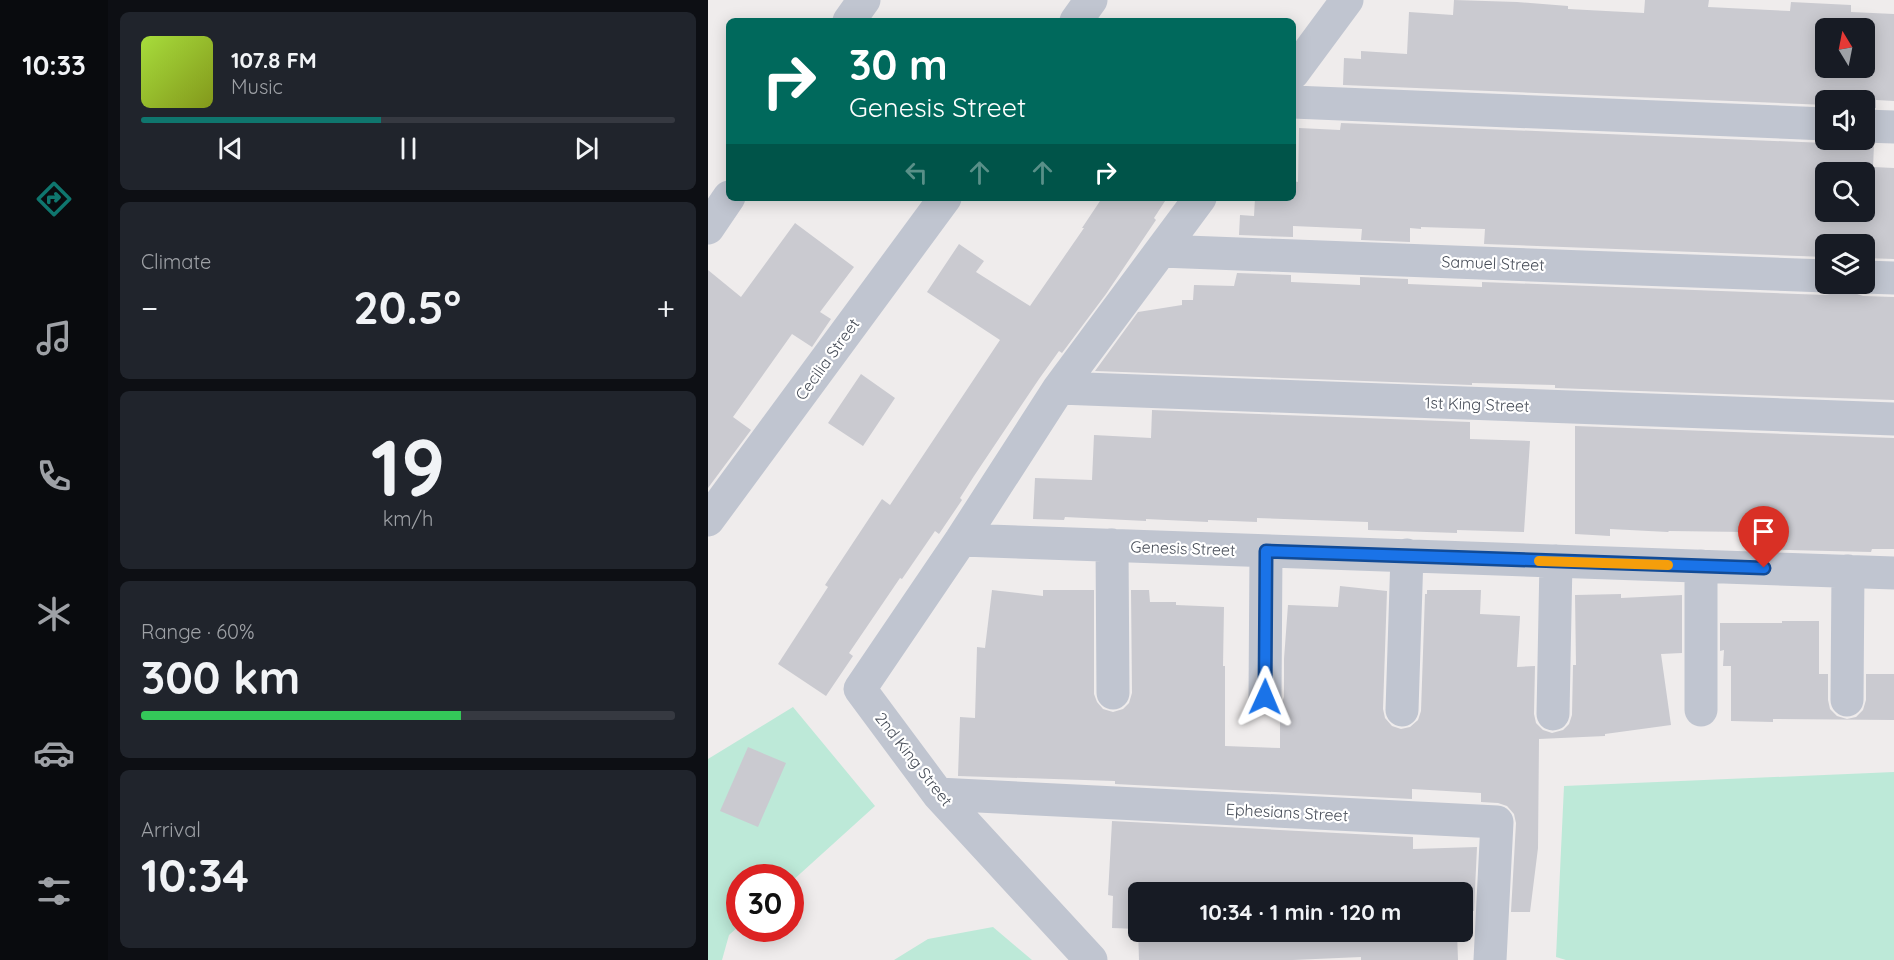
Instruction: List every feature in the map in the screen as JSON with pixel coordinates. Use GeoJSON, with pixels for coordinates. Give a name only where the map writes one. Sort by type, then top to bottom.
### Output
{"type":"FeatureCollection","features":[{"type":"Feature","properties":{"kind":"street"},"geometry":{"type":"LineString","coordinates":[[851,18],[864,0]]}},
{"type":"Feature","properties":{"kind":"street"},"geometry":{"type":"LineString","coordinates":[[1078,18],[1091,0]]}},
{"type":"Feature","properties":{"kind":"street"},"geometry":{"type":"LineString","coordinates":[[1296,70],[1347,0]]}},
{"type":"Feature","properties":{"kind":"street"},"geometry":{"type":"LineString","coordinates":[[1296,102],[1815,124]]}},
{"type":"Feature","properties":{"kind":"street"},"geometry":{"type":"LineString","coordinates":[[1875,126],[1894,127]]}},
{"type":"Feature","properties":{"kind":"street"},"geometry":{"type":"LineString","coordinates":[[708,228],[726,201]]}},
{"type":"Feature","properties":{"kind":"street","name":"Cecilia Street"},"geometry":{"type":"LineString","coordinates":[[708,520],[943,201]]}},
{"type":"Feature","properties":{"kind":"street"},"geometry":{"type":"LineString","coordinates":[[961,540],[1059,388],[1198,201]]}},
{"type":"Feature","properties":{"kind":"street","name":"Samuel Street"},"geometry":{"type":"LineString","coordinates":[[1161,250],[1815,276]]}},
{"type":"Feature","properties":{"kind":"street"},"geometry":{"type":"LineString","coordinates":[[1875,277],[1894,278]]}},
{"type":"Feature","properties":{"kind":"street","name":"1st King Street"},"geometry":{"type":"LineString","coordinates":[[1059,388],[1894,419]]}},
{"type":"Feature","properties":{"kind":"street","name":"Genesis Street"},"geometry":{"type":"LineString","coordinates":[[961,540],[1894,573]]}},
{"type":"Feature","properties":{"kind":"street","name":"2nd King Street"},"geometry":{"type":"LineString","coordinates":[[961,540],[860,689],[938,794],[1091,960]]}},
{"type":"Feature","properties":{"kind":"street"},"geometry":{"type":"LineString","coordinates":[[1112,545],[1113,693]]}},
{"type":"Feature","properties":{"kind":"street"},"geometry":{"type":"LineString","coordinates":[[1265,697],[1266,551]]}},
{"type":"Feature","properties":{"kind":"street"},"geometry":{"type":"LineString","coordinates":[[1402,710],[1407,555]]}},
{"type":"Feature","properties":{"kind":"street"},"geometry":{"type":"LineString","coordinates":[[1553,714],[1556,561]]}},
{"type":"Feature","properties":{"kind":"street"},"geometry":{"type":"LineString","coordinates":[[1701,566],[1701,710]]}},
{"type":"Feature","properties":{"kind":"street"},"geometry":{"type":"LineString","coordinates":[[1847,700],[1848,571]]}},
{"type":"Feature","properties":{"kind":"street","name":"Ephesians Street"},"geometry":{"type":"LineString","coordinates":[[938,794],[1497,822],[1490,960]]}},
{"type":"Feature","properties":{"kind":"green space"},"geometry":{"type":"Polygon","coordinates":[[[793,707],[875,806],[804,870],[804,864],[726,864],[727,942],[722,960],[708,960],[708,759],[793,707]]]}},
{"type":"Feature","properties":{"kind":"green space"},"geometry":{"type":"Polygon","coordinates":[[[1894,772],[1894,960],[1566,960],[1556,957],[1564,786],[1894,772]]]}},
{"type":"Feature","properties":{"kind":"green space"},"geometry":{"type":"Polygon","coordinates":[[[993,927],[1032,960],[894,960],[928,939],[993,927]]]}},
{"type":"Feature","properties":{"kind":"building"},"geometry":{"type":"Polygon","coordinates":[[[1454,0],[1517,2],[1568,6],[1568,9],[1644,13],[1645,0],[1709,0],[1708,7],[1790,11],[1791,2],[1851,5],[1851,12],[1894,14],[1894,101],[1876,100],[1875,108],[1875,90],[1815,90],[1815,105],[1343,85],[1344,58],[1361,59],[1361,51],[1407,54],[1409,12],[1453,15],[1454,0]]]}},
{"type":"Feature","properties":{"kind":"building"},"geometry":{"type":"Polygon","coordinates":[[[1341,123],[1815,143],[1815,150],[1874,150],[1873,162],[1815,162],[1815,222],[1875,222],[1875,167],[1894,168],[1894,259],[1875,258],[1875,234],[1815,234],[1815,257],[1484,244],[1485,229],[1410,228],[1410,242],[1361,240],[1362,229],[1293,226],[1293,237],[1239,235],[1240,215],[1254,216],[1255,201],[1296,201],[1296,182],[1298,182],[1299,128],[1340,130],[1341,123]]]}},
{"type":"Feature","properties":{"kind":"building"},"geometry":{"type":"Polygon","coordinates":[[[1100,201],[1165,201],[1154,218],[1156,220],[1106,294],[1062,353],[1059,351],[1039,379],[974,476],[960,498],[962,500],[939,534],[935,531],[902,579],[900,578],[849,653],[853,656],[826,696],[778,664],[828,587],[825,585],[882,499],[890,505],[1000,340],[927,292],[959,244],[984,261],[976,272],[1030,306],[1084,228],[1082,228],[1100,201]]]}},
{"type":"Feature","properties":{"kind":"building"},"geometry":{"type":"Polygon","coordinates":[[[795,223],[854,267],[820,312],[831,319],[812,347],[792,334],[733,417],[751,430],[708,488],[708,270],[741,297],[795,223]]]}},
{"type":"Feature","properties":{"kind":"building"},"geometry":{"type":"Polygon","coordinates":[[[1237,273],[1291,275],[1291,282],[1360,285],[1360,277],[1408,279],[1408,284],[1482,287],[1482,282],[1894,297],[1894,400],[1555,388],[1555,385],[1472,383],[1472,385],[1095,371],[1138,312],[1182,305],[1182,300],[1193,300],[1194,285],[1234,286],[1237,273]]]}},
{"type":"Feature","properties":{"kind":"building"},"geometry":{"type":"Polygon","coordinates":[[[861,374],[895,398],[863,446],[828,423],[861,374]]]}},
{"type":"Feature","properties":{"kind":"building"},"geometry":{"type":"Polygon","coordinates":[[[1152,410],[1470,422],[1470,439],[1530,441],[1524,532],[1457,530],[1457,533],[1368,530],[1368,522],[1257,518],[1257,522],[1146,519],[1146,521],[1065,517],[1064,520],[1033,519],[1035,478],[1092,480],[1094,435],[1151,438],[1152,410]]]}},
{"type":"Feature","properties":{"kind":"building"},"geometry":{"type":"Polygon","coordinates":[[[1575,426],[1894,438],[1894,549],[1872,549],[1871,552],[1745,549],[1746,532],[1610,529],[1610,536],[1575,534],[1575,426]]]}},
{"type":"Feature","properties":{"kind":"building"},"geometry":{"type":"Polygon","coordinates":[[[1340,586],[1387,591],[1383,709],[1385,718],[1392,726],[1401,729],[1410,727],[1418,720],[1421,711],[1427,590],[1481,590],[1480,614],[1520,616],[1517,667],[1535,666],[1534,714],[1536,723],[1543,730],[1552,733],[1563,730],[1569,724],[1572,715],[1573,665],[1576,665],[1575,595],[1621,594],[1621,598],[1682,595],[1682,653],[1661,654],[1671,725],[1605,734],[1605,736],[1539,739],[1538,848],[1530,912],[1511,912],[1516,823],[1514,814],[1507,806],[1481,802],[1481,793],[1412,789],[1412,799],[1115,784],[1115,781],[958,776],[960,717],[975,718],[977,647],[985,648],[992,590],[1043,596],[1043,590],[1094,590],[1094,694],[1103,709],[1113,712],[1123,709],[1129,703],[1132,693],[1131,590],[1149,590],[1150,602],[1224,607],[1225,746],[1280,748],[1280,707],[1284,697],[1288,605],[1338,607],[1340,586]]]}},
{"type":"Feature","properties":{"kind":"building"},"geometry":{"type":"Polygon","coordinates":[[[1782,621],[1819,621],[1819,674],[1828,674],[1828,700],[1830,709],[1837,716],[1847,719],[1856,717],[1863,710],[1866,700],[1866,674],[1894,674],[1894,720],[1731,721],[1731,666],[1723,666],[1724,650],[1720,651],[1720,623],[1782,623],[1782,621]]]}},
{"type":"Feature","properties":{"kind":"building"},"geometry":{"type":"Polygon","coordinates":[[[748,747],[786,763],[758,827],[720,811],[748,747]]]}},
{"type":"Feature","properties":{"kind":"building"},"geometry":{"type":"Polygon","coordinates":[[[1112,821],[1413,837],[1413,849],[1477,847],[1474,911],[1473,882],[1128,882],[1128,929],[1112,928],[1113,896],[1108,895],[1112,821]]]}},
{"type":"Feature","properties":{"kind":"building"},"geometry":{"type":"Polygon","coordinates":[[[1138,942],[1457,942],[1458,960],[1361,960],[1361,957],[1293,960],[1139,960],[1138,942]]]}},
{"type":"Feature","properties":{"kind":"slow traffic"},"geometry":{"type":"LineString","coordinates":[[1539,561],[1668,565]]}},
{"type":"Feature","properties":{"kind":"route"},"geometry":{"type":"LineString","coordinates":[[1265,697],[1266,551],[1764,568]]}}]}
